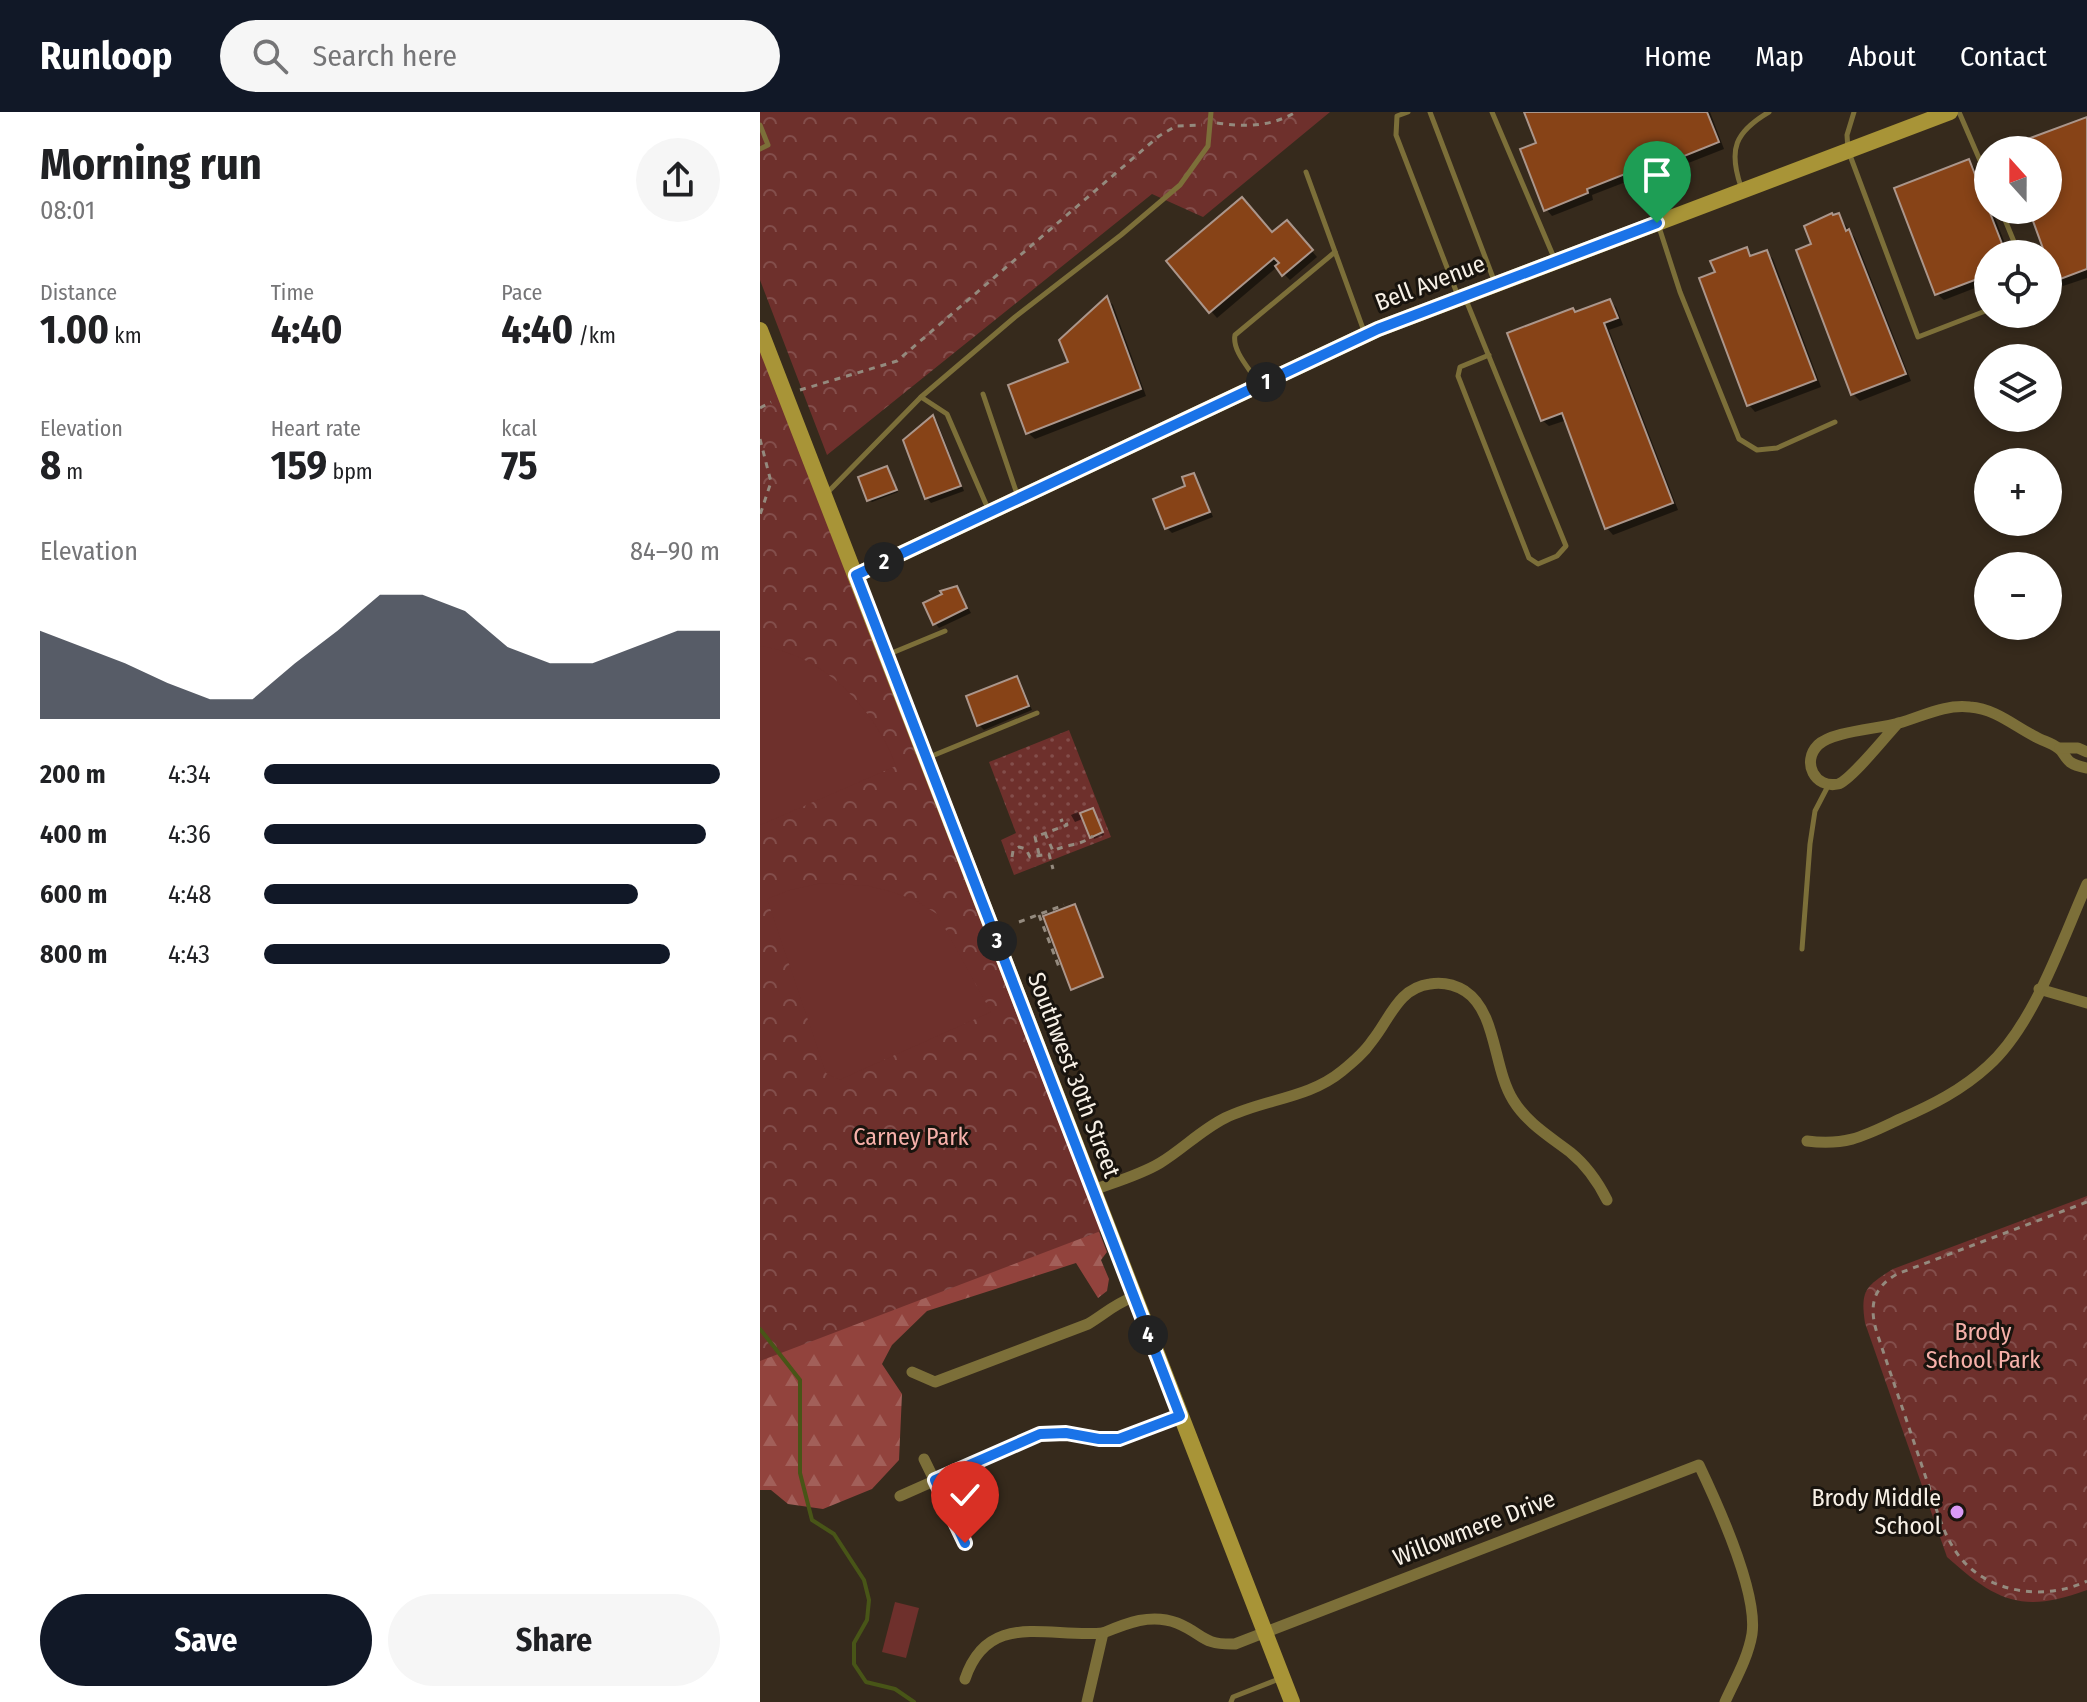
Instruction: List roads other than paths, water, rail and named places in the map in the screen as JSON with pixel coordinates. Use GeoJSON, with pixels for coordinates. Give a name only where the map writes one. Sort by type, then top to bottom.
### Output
{"type":"FeatureCollection","features":[{"type":"Feature","properties":{"kind":"street","name":"Bell Avenue"},"geometry":{"type":"LineString","coordinates":[[856,575],[1365,335],[1950,112]]}},
{"type":"Feature","properties":{"kind":"street","name":"Southwest 30th Street"},"geometry":{"type":"LineString","coordinates":[[760,330],[1292,1702]]}},
{"type":"Feature","properties":{"kind":"street"},"geometry":{"type":"LineString","coordinates":[[1898,723],[1843,783],[1828,785],[1817,780],[1810,769],[1811,754],[1819,743],[1867,727],[1898,723],[1927,712],[1971,707],[1993,712],[2060,748],[2069,761],[2087,768]]}},
{"type":"Feature","properties":{"kind":"street"},"geometry":{"type":"LineString","coordinates":[[2060,748],[2078,748],[2087,752]]}},
{"type":"Feature","properties":{"kind":"street"},"geometry":{"type":"LineString","coordinates":[[1807,1141],[1831,1144],[1855,1140],[1953,1093],[1989,1066],[2029,1012],[2087,884]]}},
{"type":"Feature","properties":{"kind":"street"},"geometry":{"type":"LineString","coordinates":[[1093,1190],[1161,1162],[1225,1118],[1318,1087],[1357,1058],[1373,1041],[1401,998],[1412,990],[1439,983],[1464,990],[1474,998],[1483,1010],[1496,1061],[1513,1100],[1535,1126],[1587,1169],[1607,1200]]}},
{"type":"Feature","properties":{"kind":"street"},"geometry":{"type":"LineString","coordinates":[[2039,989],[2087,1003]]}},
{"type":"Feature","properties":{"kind":"street"},"geometry":{"type":"LineString","coordinates":[[912,1372],[935,1382],[1088,1324],[1109,1307],[1133,1297]]}},
{"type":"Feature","properties":{"kind":"street"},"geometry":{"type":"LineString","coordinates":[[900,1496],[1040,1434],[1066,1433],[1119,1439],[1180,1416]]}},
{"type":"Feature","properties":{"kind":"street"},"geometry":{"type":"LineString","coordinates":[[924,1459],[965,1543]]}},
{"type":"Feature","properties":{"kind":"street","name":"Willowmere Drive"},"geometry":{"type":"LineString","coordinates":[[965,1679],[977,1652],[1001,1634],[1019,1631],[1079,1635],[1103,1633],[1134,1620],[1148,1618],[1176,1623],[1216,1645],[1235,1644],[1699,1465],[1748,1585],[1753,1608],[1747,1655],[1725,1702]]}},
{"type":"Feature","properties":{"kind":"street"},"geometry":{"type":"LineString","coordinates":[[1087,1702],[1103,1633]]}},
{"type":"Feature","properties":{"kind":"lane"},"geometry":{"type":"LineString","coordinates":[[825,496],[921,397],[1180,185],[1208,146],[1211,112]]}},
{"type":"Feature","properties":{"kind":"lane"},"geometry":{"type":"LineString","coordinates":[[1408,112],[1397,116],[1396,135],[1489,355],[1566,546],[1557,556],[1538,564],[1529,558],[1458,376],[1460,367],[1489,355]]}},
{"type":"Feature","properties":{"kind":"lane"},"geometry":{"type":"LineString","coordinates":[[1430,112],[1495,284]]}},
{"type":"Feature","properties":{"kind":"lane"},"geometry":{"type":"LineString","coordinates":[[1492,112],[1555,261]]}},
{"type":"Feature","properties":{"kind":"lane"},"geometry":{"type":"LineString","coordinates":[[1743,190],[1734,158],[1735,146],[1742,133],[1769,112]]}},
{"type":"Feature","properties":{"kind":"lane"},"geometry":{"type":"LineString","coordinates":[[1854,112],[1847,135],[1848,150],[1918,337],[1974,315]]}},
{"type":"Feature","properties":{"kind":"lane"},"geometry":{"type":"LineString","coordinates":[[1959,112],[1974,147]]}},
{"type":"Feature","properties":{"kind":"lane"},"geometry":{"type":"LineString","coordinates":[[760,125],[768,145],[760,149]]}},
{"type":"Feature","properties":{"kind":"lane"},"geometry":{"type":"LineString","coordinates":[[1306,172],[1365,335]]}},
{"type":"Feature","properties":{"kind":"lane"},"geometry":{"type":"LineString","coordinates":[[1657,223],[1680,292],[1739,439],[1757,450],[1777,448],[1835,422]]}},
{"type":"Feature","properties":{"kind":"lane"},"geometry":{"type":"LineString","coordinates":[[1259,385],[1233,341],[1235,335],[1335,252]]}},
{"type":"Feature","properties":{"kind":"lane"},"geometry":{"type":"LineString","coordinates":[[983,394],[1019,498]]}},
{"type":"Feature","properties":{"kind":"lane"},"geometry":{"type":"LineString","coordinates":[[921,397],[947,414],[989,512]]}},
{"type":"Feature","properties":{"kind":"lane"},"geometry":{"type":"LineString","coordinates":[[886,655],[945,631]]}},
{"type":"Feature","properties":{"kind":"lane"},"geometry":{"type":"LineString","coordinates":[[926,759],[1037,713]]}},
{"type":"Feature","properties":{"kind":"lane"},"geometry":{"type":"LineString","coordinates":[[1802,949],[1813,822],[1828,785]]}},
{"type":"Feature","properties":{"kind":"lane"},"geometry":{"type":"LineString","coordinates":[[1231,1702],[1233,1697],[1282,1678]]}},
{"type":"Feature","properties":{"kind":"waterway"},"geometry":{"type":"LineString","coordinates":[[760,1329],[800,1380],[800,1473],[812,1520],[834,1534],[864,1580],[869,1600],[867,1620],[854,1643],[854,1664],[866,1682],[895,1689],[914,1702]]}},
{"type":"Feature","properties":{"kind":"place","name":"Brody Middle School"},"geometry":{"type":"Point","coordinates":[1957,1512]}},
{"type":"Feature","properties":{"kind":"park label","name":"Carney Park"},"geometry":{"type":"Point","coordinates":[911,1137]}},
{"type":"Feature","properties":{"kind":"park label","name":"Brody School Park"},"geometry":{"type":"Point","coordinates":[1983,1346]}}]}
